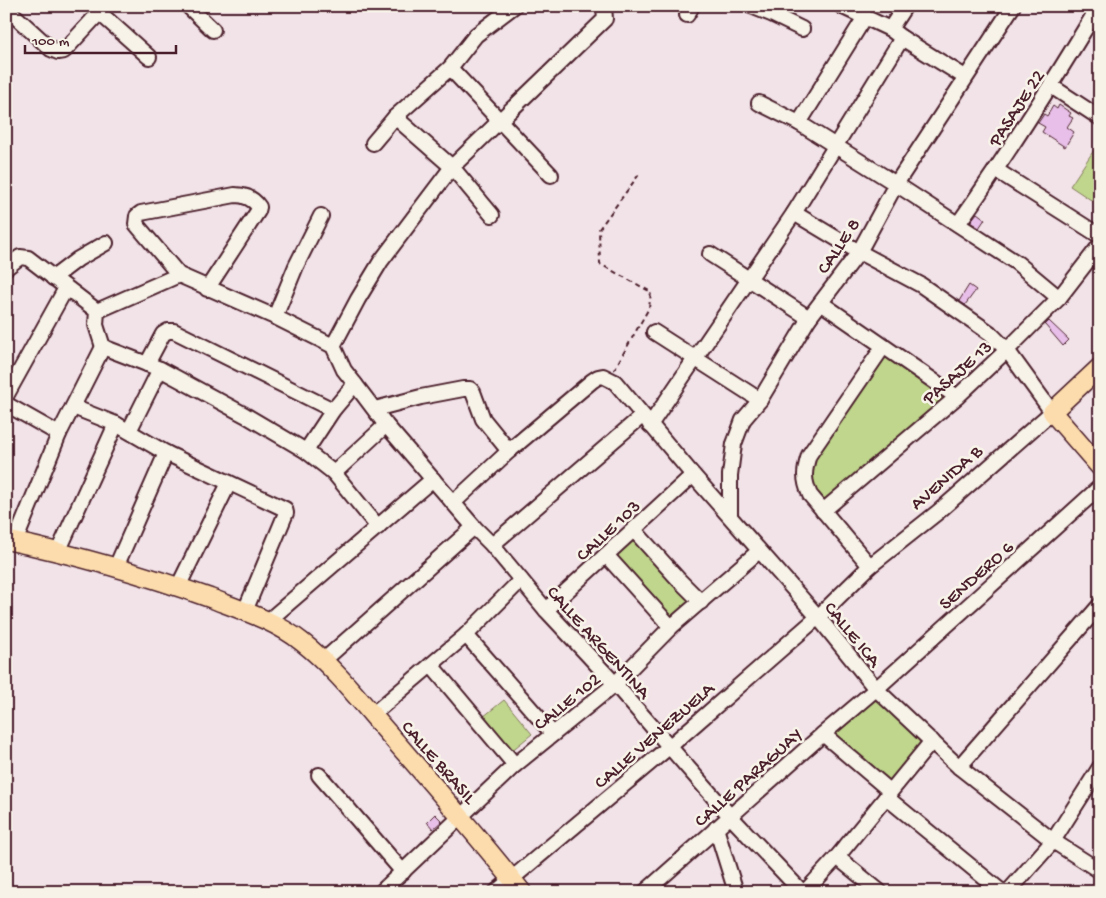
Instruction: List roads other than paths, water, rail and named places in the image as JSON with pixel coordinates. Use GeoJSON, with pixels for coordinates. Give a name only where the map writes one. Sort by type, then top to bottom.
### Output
{"type":"FeatureCollection","features":[{"type":"Feature","properties":{"kind":"main road","name":"AVENIDA B"},"geometry":{"type":"LineString","coordinates":[[1052,412],[1100,367]]}},
{"type":"Feature","properties":{"kind":"main road"},"geometry":{"type":"LineString","coordinates":[[1052,412],[1100,467]]}},
{"type":"Feature","properties":{"kind":"main road","name":"CALLE BRASIL"},"geometry":{"type":"LineString","coordinates":[[11,541],[116,567],[178,587],[268,621],[302,641],[323,661],[461,816],[517,885]]}},
{"type":"Feature","properties":{"kind":"street"},"geometry":{"type":"LineString","coordinates":[[188,6],[213,30]]}},
{"type":"Feature","properties":{"kind":"street"},"geometry":{"type":"LineString","coordinates":[[374,143],[395,117],[450,68],[476,35],[514,6]]}},
{"type":"Feature","properties":{"kind":"street"},"geometry":{"type":"LineString","coordinates":[[208,289],[258,211],[256,203],[244,195],[235,195],[142,213],[137,216],[136,224],[179,275],[208,289],[274,317],[333,346],[381,261],[452,167],[605,19],[604,6]]}},
{"type":"Feature","properties":{"kind":"street"},"geometry":{"type":"LineString","coordinates":[[751,6],[802,29]]}},
{"type":"Feature","properties":{"kind":"street"},"geometry":{"type":"LineString","coordinates":[[841,6],[890,29],[965,77]]}},
{"type":"Feature","properties":{"kind":"street"},"geometry":{"type":"LineString","coordinates":[[890,29],[905,6]]}},
{"type":"Feature","properties":{"kind":"street","name":"CALLE 8"},"geometry":{"type":"LineString","coordinates":[[730,516],[730,475],[734,444],[743,420],[760,400],[809,318],[859,252],[896,184],[965,77],[996,35],[1013,6]]}},
{"type":"Feature","properties":{"kind":"street","name":"PASAJE 22"},"geometry":{"type":"LineString","coordinates":[[958,224],[1051,86],[1099,6]]}},
{"type":"Feature","properties":{"kind":"street"},"geometry":{"type":"LineString","coordinates":[[6,8],[51,49],[58,52],[64,51],[95,10],[149,57]]}},
{"type":"Feature","properties":{"kind":"street"},"geometry":{"type":"LineString","coordinates":[[799,123],[865,17]]}},
{"type":"Feature","properties":{"kind":"street"},"geometry":{"type":"LineString","coordinates":[[492,545],[646,420],[696,360],[748,279],[794,213],[902,38]]}},
{"type":"Feature","properties":{"kind":"street"},"geometry":{"type":"LineString","coordinates":[[450,68],[551,175]]}},
{"type":"Feature","properties":{"kind":"street"},"geometry":{"type":"LineString","coordinates":[[1051,86],[1100,118]]}},
{"type":"Feature","properties":{"kind":"street"},"geometry":{"type":"LineString","coordinates":[[759,103],[799,123],[958,224],[1017,263],[1060,298]]}},
{"type":"Feature","properties":{"kind":"street"},"geometry":{"type":"LineString","coordinates":[[395,117],[452,167],[492,214]]}},
{"type":"Feature","properties":{"kind":"street"},"geometry":{"type":"LineString","coordinates":[[996,170],[1100,236]]}},
{"type":"Feature","properties":{"kind":"street"},"geometry":{"type":"LineString","coordinates":[[794,213],[859,252],[921,285],[990,333],[1007,350],[1052,412]]}},
{"type":"Feature","properties":{"kind":"street"},"geometry":{"type":"LineString","coordinates":[[274,317],[296,266],[321,216]]}},
{"type":"Feature","properties":{"kind":"street"},"geometry":{"type":"LineString","coordinates":[[53,278],[78,259],[106,243]]}},
{"type":"Feature","properties":{"kind":"street","name":"PASAJE 13"},"geometry":{"type":"LineString","coordinates":[[823,511],[957,397],[1007,350],[1060,298],[1100,245]]}},
{"type":"Feature","properties":{"kind":"street"},"geometry":{"type":"LineString","coordinates":[[710,254],[809,318]]}},
{"type":"Feature","properties":{"kind":"street"},"geometry":{"type":"LineString","coordinates":[[6,268],[16,259],[28,258],[97,311]]}},
{"type":"Feature","properties":{"kind":"street"},"geometry":{"type":"LineString","coordinates":[[97,311],[179,275]]}},
{"type":"Feature","properties":{"kind":"street"},"geometry":{"type":"LineString","coordinates":[[6,396],[66,288]]}},
{"type":"Feature","properties":{"kind":"street"},"geometry":{"type":"LineString","coordinates":[[821,303],[957,397]]}},
{"type":"Feature","properties":{"kind":"street"},"geometry":{"type":"LineString","coordinates":[[11,541],[58,434],[103,347],[96,325],[97,311]]}},
{"type":"Feature","properties":{"kind":"street"},"geometry":{"type":"LineString","coordinates":[[129,431],[163,334],[168,331],[174,331],[333,410]]}},
{"type":"Feature","properties":{"kind":"street"},"geometry":{"type":"LineString","coordinates":[[654,332],[760,400]]}},
{"type":"Feature","properties":{"kind":"street","name":"CALLE ARGENTINA"},"geometry":{"type":"LineString","coordinates":[[333,346],[344,370],[354,384],[386,425],[453,503],[730,816],[804,892]]}},
{"type":"Feature","properties":{"kind":"street"},"geometry":{"type":"LineString","coordinates":[[103,347],[153,366],[245,415],[306,452],[334,473],[378,527]]}},
{"type":"Feature","properties":{"kind":"street"},"geometry":{"type":"LineString","coordinates":[[870,566],[810,495],[804,470],[809,455],[883,347]]}},
{"type":"Feature","properties":{"kind":"street","name":"CALLE ICA"},"geometry":{"type":"LineString","coordinates":[[509,451],[598,377],[603,376],[612,380],[818,616],[876,689],[958,767],[1053,840],[1100,871]]}},
{"type":"Feature","properties":{"kind":"street"},"geometry":{"type":"LineString","coordinates":[[306,452],[333,410],[354,384]]}},
{"type":"Feature","properties":{"kind":"street"},"geometry":{"type":"LineString","coordinates":[[375,409],[421,397],[463,389],[470,389],[473,392],[483,418],[509,451],[453,503]]}},
{"type":"Feature","properties":{"kind":"street"},"geometry":{"type":"LineString","coordinates":[[6,404],[58,434]]}},
{"type":"Feature","properties":{"kind":"street"},"geometry":{"type":"LineString","coordinates":[[73,407],[116,424],[166,453],[285,509],[286,513],[245,611]]}},
{"type":"Feature","properties":{"kind":"street","name":"AVENIDA B"},"geometry":{"type":"LineString","coordinates":[[818,616],[870,566],[938,512],[1052,412]]}},
{"type":"Feature","properties":{"kind":"street"},"geometry":{"type":"LineString","coordinates":[[58,552],[116,424]]}},
{"type":"Feature","properties":{"kind":"street"},"geometry":{"type":"LineString","coordinates":[[334,473],[386,425]]}},
{"type":"Feature","properties":{"kind":"street"},"geometry":{"type":"LineString","coordinates":[[116,567],[166,453]]}},
{"type":"Feature","properties":{"kind":"street","name":"CALLE 103"},"geometry":{"type":"LineString","coordinates":[[546,610],[693,475]]}},
{"type":"Feature","properties":{"kind":"street"},"geometry":{"type":"LineString","coordinates":[[268,621],[434,479]]}},
{"type":"Feature","properties":{"kind":"street"},"geometry":{"type":"LineString","coordinates":[[178,587],[229,483]]}},
{"type":"Feature","properties":{"kind":"street","name":"SENDERO 6"},"geometry":{"type":"LineString","coordinates":[[876,689],[1100,487]]}},
{"type":"Feature","properties":{"kind":"street"},"geometry":{"type":"LineString","coordinates":[[323,661],[474,527]]}},
{"type":"Feature","properties":{"kind":"street"},"geometry":{"type":"LineString","coordinates":[[634,530],[701,602]]}},
{"type":"Feature","properties":{"kind":"street","name":"CALLE 102"},"geometry":{"type":"LineString","coordinates":[[381,892],[515,765],[615,684],[671,627],[759,550]]}},
{"type":"Feature","properties":{"kind":"street"},"geometry":{"type":"LineString","coordinates":[[606,555],[671,627]]}},
{"type":"Feature","properties":{"kind":"street"},"geometry":{"type":"LineString","coordinates":[[372,715],[466,635],[521,580]]}},
{"type":"Feature","properties":{"kind":"street"},"geometry":{"type":"LineString","coordinates":[[958,767],[1100,605]]}},
{"type":"Feature","properties":{"kind":"street","name":"CALLE VENEZUELA"},"geometry":{"type":"LineString","coordinates":[[496,892],[517,885],[669,747],[818,616]]}},
{"type":"Feature","properties":{"kind":"street"},"geometry":{"type":"LineString","coordinates":[[466,635],[553,734]]}},
{"type":"Feature","properties":{"kind":"street"},"geometry":{"type":"LineString","coordinates":[[431,665],[515,765]]}},
{"type":"Feature","properties":{"kind":"street","name":"CALLE PARAGUAY"},"geometry":{"type":"LineString","coordinates":[[645,892],[876,689]]}},
{"type":"Feature","properties":{"kind":"street"},"geometry":{"type":"LineString","coordinates":[[823,734],[888,794],[1002,892]]}},
{"type":"Feature","properties":{"kind":"street"},"geometry":{"type":"LineString","coordinates":[[804,892],[836,857],[932,741]]}},
{"type":"Feature","properties":{"kind":"street"},"geometry":{"type":"LineString","coordinates":[[1008,892],[1053,840],[1100,767]]}},
{"type":"Feature","properties":{"kind":"street"},"geometry":{"type":"LineString","coordinates":[[319,775],[402,872]]}},
{"type":"Feature","properties":{"kind":"street"},"geometry":{"type":"LineString","coordinates":[[716,828],[736,892]]}},
{"type":"Feature","properties":{"kind":"street"},"geometry":{"type":"LineString","coordinates":[[836,857],[880,892]]}}]}
